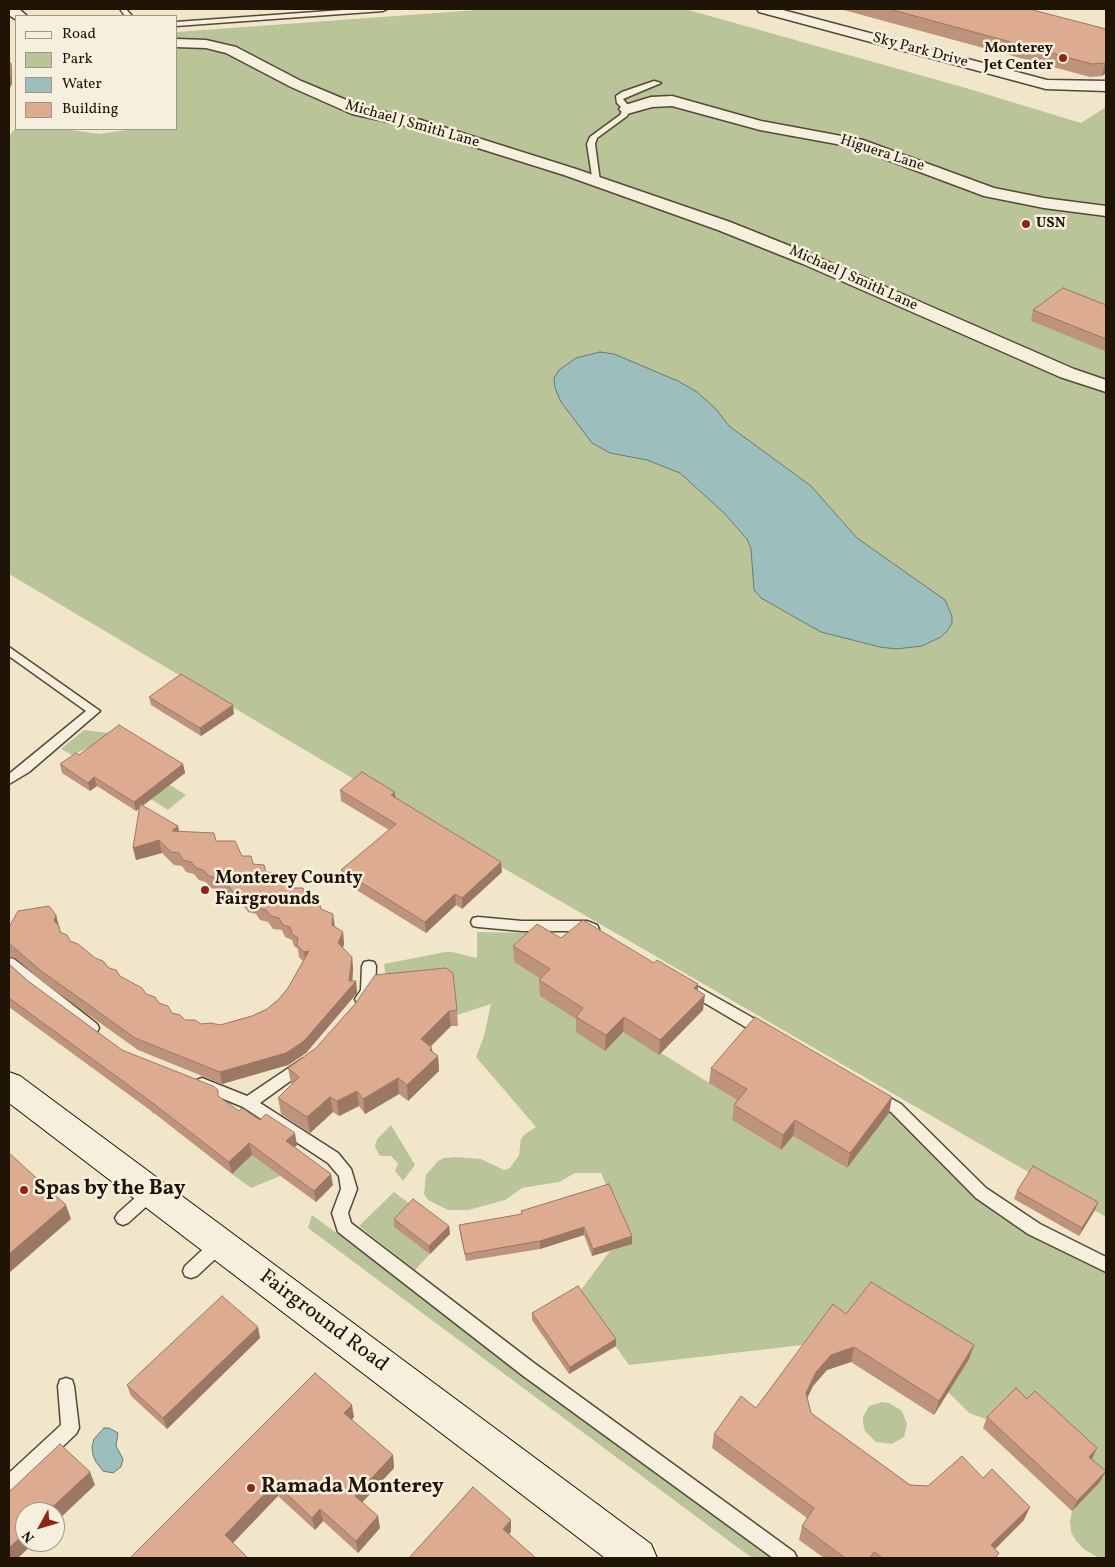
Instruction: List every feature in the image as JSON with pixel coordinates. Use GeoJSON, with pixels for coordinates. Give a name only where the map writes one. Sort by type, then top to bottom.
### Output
{"type":"FeatureCollection","features":[{"type":"Feature","properties":{"kind":"street","name":"Sky Park Drive"},"geometry":{"type":"LineString","coordinates":[[764,9],[1046,84],[1106,86]]}},
{"type":"Feature","properties":{"kind":"street","name":"Michael J Smith Lane"},"geometry":{"type":"LineString","coordinates":[[178,42],[206,44],[231,50],[296,84],[358,111],[415,123],[596,181],[765,241],[1067,373],[1106,386]]}},
{"type":"Feature","properties":{"kind":"street","name":"Higuera Lane"},"geometry":{"type":"LineString","coordinates":[[627,109],[651,102],[672,101],[760,125],[857,143],[990,192],[1044,203],[1106,211]]}},
{"type":"Feature","properties":{"kind":"street","name":"Fairground Road"},"geometry":{"type":"LineString","coordinates":[[9,1085],[629,1556]]}},
{"type":"Feature","properties":{"kind":"lane"},"geometry":{"type":"LineString","coordinates":[[178,24],[383,9]]}},
{"type":"Feature","properties":{"kind":"lane"},"geometry":{"type":"LineString","coordinates":[[596,181],[592,144],[594,137],[623,116],[627,109],[619,98],[625,94],[657,83]]}},
{"type":"Feature","properties":{"kind":"lane"},"geometry":{"type":"LineString","coordinates":[[9,651],[94,711],[25,769],[9,780]]}},
{"type":"Feature","properties":{"kind":"lane"},"geometry":{"type":"LineString","coordinates":[[478,922],[522,926],[587,926],[603,936]]}},
{"type":"Feature","properties":{"kind":"lane"},"geometry":{"type":"LineString","coordinates":[[9,963],[38,988],[103,1036]]}},
{"type":"Feature","properties":{"kind":"lane"},"geometry":{"type":"LineString","coordinates":[[357,1008],[368,992],[369,966]]}},
{"type":"Feature","properties":{"kind":"lane"},"geometry":{"type":"LineString","coordinates":[[677,980],[778,1039]]}},
{"type":"Feature","properties":{"kind":"lane"},"geometry":{"type":"LineString","coordinates":[[248,1103],[312,1058]]}},
{"type":"Feature","properties":{"kind":"lane"},"geometry":{"type":"LineString","coordinates":[[190,1080],[248,1103],[333,1158],[346,1174],[349,1189],[340,1214],[344,1226],[528,1370],[788,1558]]}},
{"type":"Feature","properties":{"kind":"lane"},"geometry":{"type":"LineString","coordinates":[[863,1088],[896,1108],[963,1177],[998,1206],[1034,1229],[1106,1265]]}},
{"type":"Feature","properties":{"kind":"lane"},"geometry":{"type":"LineString","coordinates":[[123,1218],[151,1192]]}},
{"type":"Feature","properties":{"kind":"lane"},"geometry":{"type":"LineString","coordinates":[[191,1271],[220,1244]]}},
{"type":"Feature","properties":{"kind":"lane"},"geometry":{"type":"LineString","coordinates":[[9,1484],[70,1428],[66,1386]]}},
{"type":"Feature","properties":{"kind":"green space"},"geometry":{"type":"Polygon","coordinates":[[[491,9],[685,9],[966,88],[1081,123],[1106,107],[1106,1217],[505,869],[9,574],[9,136],[15,129],[71,130],[100,134],[126,130],[178,130],[178,32],[491,9]]]}},
{"type":"Feature","properties":{"kind":"green space"},"geometry":{"type":"Polygon","coordinates":[[[84,730],[110,733],[104,741],[72,755],[61,749],[84,730]]]}},
{"type":"Feature","properties":{"kind":"green space"},"geometry":{"type":"Polygon","coordinates":[[[104,744],[186,795],[168,810],[80,754],[104,744]]]}},
{"type":"Feature","properties":{"kind":"green space"},"geometry":{"type":"Polygon","coordinates":[[[477,932],[537,933],[550,985],[605,1051],[623,1032],[661,1053],[745,1105],[732,1120],[781,1150],[793,1136],[847,1168],[890,1111],[963,1177],[1069,1247],[1106,1265],[1106,1558],[1099,1558],[1085,1550],[1076,1541],[1071,1532],[1070,1521],[1072,1511],[1100,1482],[1084,1467],[1092,1458],[969,1413],[948,1392],[811,1344],[629,1365],[578,1294],[610,1251],[631,1244],[601,1173],[575,1173],[559,1182],[522,1188],[505,1200],[468,1210],[448,1210],[428,1200],[424,1194],[426,1175],[438,1161],[444,1158],[455,1157],[481,1159],[504,1170],[510,1168],[519,1155],[521,1139],[536,1127],[476,1057],[484,1036],[491,1004],[457,1015],[387,982],[384,964],[445,952],[477,958],[477,932]]]}},
{"type":"Feature","properties":{"kind":"green space"},"geometry":{"type":"Polygon","coordinates":[[[178,1089],[289,1139],[296,1148],[297,1159],[280,1176],[251,1188],[232,1174],[270,1138],[165,1103],[153,1114],[151,1112],[178,1089]]]}},
{"type":"Feature","properties":{"kind":"green space"},"geometry":{"type":"Polygon","coordinates":[[[391,1125],[415,1165],[403,1181],[395,1171],[398,1164],[391,1156],[380,1156],[375,1147],[377,1139],[391,1125]]]}},
{"type":"Feature","properties":{"kind":"green space"},"geometry":{"type":"Polygon","coordinates":[[[394,1192],[414,1207],[430,1254],[415,1270],[359,1226],[394,1192]]]}},
{"type":"Feature","properties":{"kind":"green space"},"geometry":{"type":"Polygon","coordinates":[[[312,1215],[774,1558],[752,1558],[308,1228],[312,1215]]]}},
{"type":"Feature","properties":{"kind":"green space"},"geometry":{"type":"Polygon","coordinates":[[[882,1402],[889,1403],[902,1411],[907,1424],[904,1437],[892,1444],[876,1442],[865,1431],[863,1423],[863,1417],[869,1406],[882,1402]]]}},
{"type":"Feature","properties":{"kind":"water"},"geometry":{"type":"Polygon","coordinates":[[[600,352],[614,354],[678,381],[697,392],[716,409],[729,426],[811,486],[857,538],[945,600],[952,616],[952,623],[948,630],[941,637],[922,646],[896,649],[880,647],[821,632],[761,598],[754,590],[751,549],[747,539],[724,513],[680,473],[647,460],[610,453],[592,443],[561,402],[555,388],[554,378],[559,370],[576,358],[600,352]]]}},
{"type":"Feature","properties":{"kind":"water"},"geometry":{"type":"Polygon","coordinates":[[[104,1428],[109,1428],[118,1433],[116,1446],[123,1459],[121,1467],[113,1473],[103,1471],[93,1455],[94,1439],[104,1428]]]}},
{"type":"Feature","properties":{"kind":"building"},"geometry":{"type":"Polygon","coordinates":[[[889,9],[1029,9],[1106,29],[1106,62],[1092,64],[889,9]]]}},
{"type":"Feature","properties":{"kind":"building"},"geometry":{"type":"Polygon","coordinates":[[[9,63],[11,63],[11,77],[9,80],[9,63]]]}},
{"type":"Feature","properties":{"kind":"building"},"geometry":{"type":"Polygon","coordinates":[[[1063,288],[1106,305],[1106,339],[1033,310],[1063,288]]]}},
{"type":"Feature","properties":{"kind":"building"},"geometry":{"type":"Polygon","coordinates":[[[181,674],[233,705],[200,728],[149,697],[181,674]]]}},
{"type":"Feature","properties":{"kind":"building"},"geometry":{"type":"Polygon","coordinates":[[[119,725],[183,764],[134,802],[94,777],[88,783],[60,764],[76,753],[79,755],[119,725]]]}},
{"type":"Feature","properties":{"kind":"building"},"geometry":{"type":"Polygon","coordinates":[[[362,772],[395,792],[391,795],[501,862],[462,898],[455,894],[425,922],[341,870],[396,824],[340,790],[362,772]]]}},
{"type":"Feature","properties":{"kind":"building"},"geometry":{"type":"Polygon","coordinates":[[[140,804],[178,826],[172,831],[214,833],[216,841],[235,841],[242,856],[251,856],[253,864],[264,865],[266,872],[277,873],[278,880],[289,881],[292,888],[303,888],[305,896],[318,899],[321,909],[333,914],[332,925],[343,932],[338,943],[352,957],[349,981],[356,981],[304,1041],[286,1053],[220,1072],[135,1038],[40,970],[9,945],[9,927],[18,911],[49,906],[56,915],[54,921],[59,926],[60,932],[67,935],[70,941],[78,944],[95,958],[103,961],[109,968],[116,970],[120,976],[142,988],[146,994],[155,997],[159,1003],[168,1006],[172,1013],[180,1015],[185,1020],[195,1020],[201,1024],[211,1023],[220,1025],[252,1016],[267,1009],[279,999],[288,988],[309,951],[304,952],[297,945],[298,938],[292,934],[290,927],[283,925],[279,918],[271,916],[266,910],[258,908],[253,902],[246,900],[241,893],[233,892],[228,885],[220,884],[216,878],[196,868],[191,862],[183,860],[179,853],[171,852],[159,840],[133,848],[140,804]]]}},
{"type":"Feature","properties":{"kind":"building"},"geometry":{"type":"Polygon","coordinates":[[[583,920],[654,963],[657,960],[698,984],[694,988],[705,995],[660,1040],[624,1017],[606,1035],[576,1017],[583,1008],[539,980],[550,969],[513,946],[537,924],[561,938],[583,920]]]}},
{"type":"Feature","properties":{"kind":"building"},"geometry":{"type":"Polygon","coordinates":[[[9,964],[28,981],[122,1050],[213,1086],[218,1090],[218,1096],[239,1111],[242,1108],[260,1120],[266,1114],[295,1133],[286,1141],[331,1174],[314,1191],[249,1143],[229,1162],[150,1101],[9,998],[9,964]]]}},
{"type":"Feature","properties":{"kind":"building"},"geometry":{"type":"Polygon","coordinates":[[[446,968],[453,973],[457,1010],[449,1011],[421,1039],[438,1056],[407,1085],[398,1078],[363,1099],[357,1091],[337,1101],[330,1097],[307,1117],[278,1098],[299,1077],[288,1068],[316,1048],[355,1004],[375,975],[446,968]]]}},
{"type":"Feature","properties":{"kind":"building"},"geometry":{"type":"Polygon","coordinates":[[[755,1017],[892,1097],[850,1153],[795,1120],[783,1135],[734,1105],[747,1089],[711,1068],[755,1017]]]}},
{"type":"Feature","properties":{"kind":"building","name":"Spas by the Bay"},"geometry":{"type":"Polygon","coordinates":[[[9,1153],[66,1205],[9,1254],[9,1153]]]}},
{"type":"Feature","properties":{"kind":"building"},"geometry":{"type":"Polygon","coordinates":[[[1033,1166],[1098,1202],[1082,1228],[1017,1191],[1033,1166]]]}},
{"type":"Feature","properties":{"kind":"building"},"geometry":{"type":"Polygon","coordinates":[[[609,1184],[632,1236],[593,1249],[584,1227],[540,1241],[465,1254],[459,1225],[522,1214],[521,1211],[609,1184]]]}},
{"type":"Feature","properties":{"kind":"building"},"geometry":{"type":"Polygon","coordinates":[[[413,1199],[449,1226],[429,1246],[394,1219],[413,1199]]]}},
{"type":"Feature","properties":{"kind":"building"},"geometry":{"type":"Polygon","coordinates":[[[871,1282],[974,1345],[939,1401],[854,1347],[831,1355],[816,1372],[806,1393],[811,1413],[910,1485],[928,1486],[962,1456],[983,1478],[992,1469],[1030,1507],[991,1545],[999,1553],[995,1558],[883,1558],[874,1552],[870,1558],[845,1558],[802,1526],[814,1508],[714,1434],[741,1396],[756,1408],[833,1304],[846,1314],[871,1282]]]}},
{"type":"Feature","properties":{"kind":"building"},"geometry":{"type":"Polygon","coordinates":[[[578,1286],[616,1339],[570,1367],[532,1313],[578,1286]]]}},
{"type":"Feature","properties":{"kind":"building"},"geometry":{"type":"Polygon","coordinates":[[[222,1296],[258,1327],[163,1418],[127,1385],[222,1296]]]}},
{"type":"Feature","properties":{"kind":"building"},"geometry":{"type":"Polygon","coordinates":[[[315,1373],[352,1405],[344,1413],[393,1455],[355,1496],[378,1516],[356,1541],[320,1509],[312,1518],[275,1483],[225,1535],[248,1558],[130,1558],[315,1373]]]}},
{"type":"Feature","properties":{"kind":"building"},"geometry":{"type":"Polygon","coordinates":[[[1016,1388],[1027,1399],[1035,1391],[1097,1448],[1089,1457],[1106,1471],[1077,1501],[987,1417],[1016,1388]]]}},
{"type":"Feature","properties":{"kind":"building"},"geometry":{"type":"Polygon","coordinates":[[[60,1444],[90,1472],[58,1502],[15,1502],[15,1542],[9,1548],[9,1492],[60,1444]]]}},
{"type":"Feature","properties":{"kind":"building"},"geometry":{"type":"Polygon","coordinates":[[[473,1487],[511,1520],[503,1529],[536,1558],[409,1558],[473,1487]]]}},
{"type":"Feature","properties":{"kind":"place","name":"Monterey Jet Center"},"geometry":{"type":"Point","coordinates":[1063,58]}},
{"type":"Feature","properties":{"kind":"place","name":"USN"},"geometry":{"type":"Point","coordinates":[1026,224]}},
{"type":"Feature","properties":{"kind":"place","name":"Monterey County Fairgrounds"},"geometry":{"type":"Point","coordinates":[205,890]}},
{"type":"Feature","properties":{"kind":"place","name":"Spas by the Bay"},"geometry":{"type":"Point","coordinates":[24,1190]}},
{"type":"Feature","properties":{"kind":"place","name":"Ramada Monterey"},"geometry":{"type":"Point","coordinates":[251,1488]}}]}
